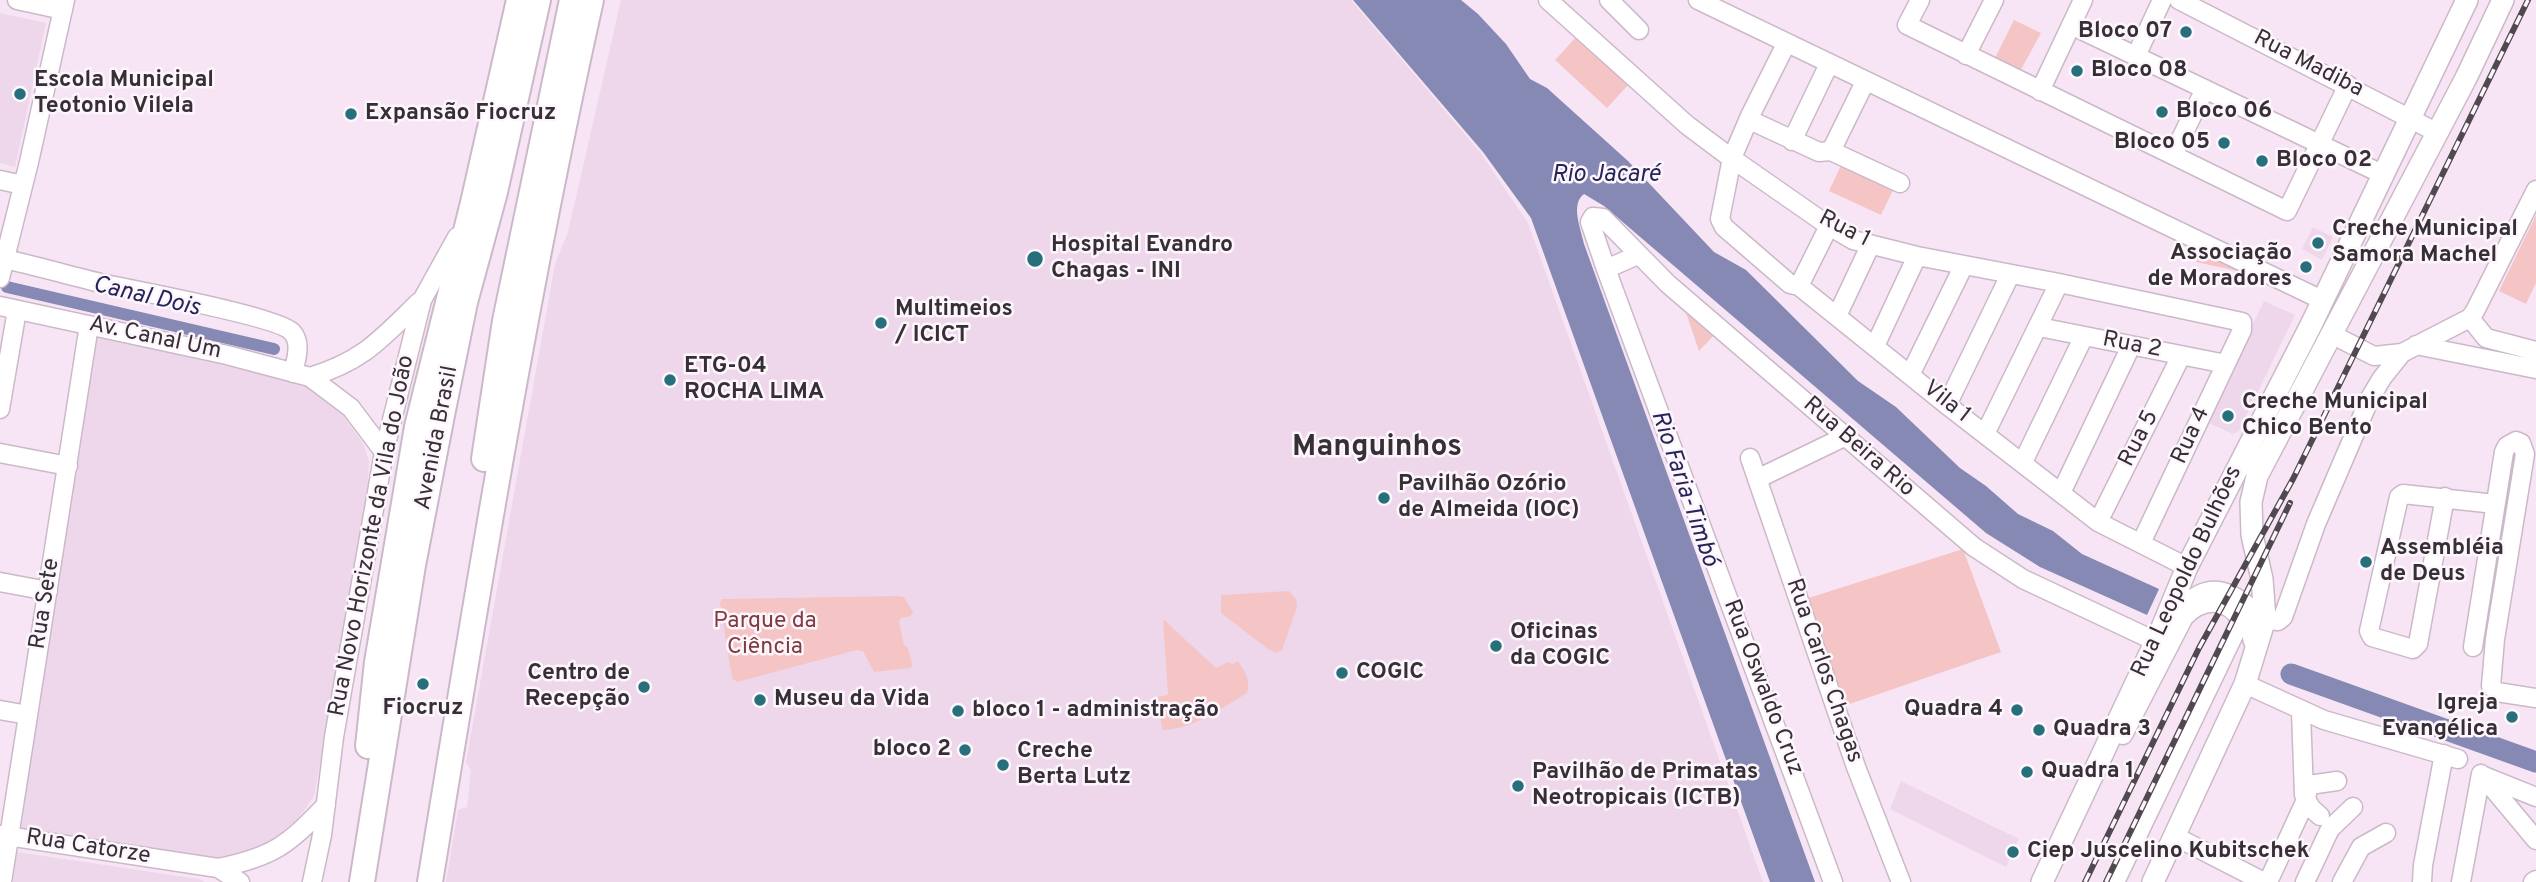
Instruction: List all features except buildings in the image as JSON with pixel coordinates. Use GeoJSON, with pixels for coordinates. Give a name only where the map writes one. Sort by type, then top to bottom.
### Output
{"type":"FeatureCollection","features":[{"type":"Feature","properties":{"kind":"highway","name":"Avenida Brasil"},"geometry":{"type":"LineString","coordinates":[[346,882],[368,748],[377,662],[417,428],[473,203],[519,0]]}},
{"type":"Feature","properties":{"kind":"highway","name":"Avenida Brasil"},"geometry":{"type":"LineString","coordinates":[[362,882],[413,565],[465,302],[495,192],[538,0]]}},
{"type":"Feature","properties":{"kind":"highway","name":"Avenida Brasil"},"geometry":{"type":"LineString","coordinates":[[418,882],[505,321],[572,0]]}},
{"type":"Feature","properties":{"kind":"highway"},"geometry":{"type":"LineString","coordinates":[[430,882],[506,427],[591,0]]}},
{"type":"Feature","properties":{"kind":"highway"},"geometry":{"type":"LineString","coordinates":[[377,662],[413,565]]}},
{"type":"Feature","properties":{"kind":"main road","name":"Rua Leopoldo Bulhões"},"geometry":{"type":"LineString","coordinates":[[2042,882],[2187,567],[2322,300],[2467,0]]}},
{"type":"Feature","properties":{"kind":"main road","name":"Rua Leopoldo Bulhões"},"geometry":{"type":"LineString","coordinates":[[2152,882],[2245,684],[2265,619],[2262,579],[2252,535],[2253,488],[2466,78],[2502,0]]}},
{"type":"Feature","properties":{"kind":"main road"},"geometry":{"type":"LineString","coordinates":[[2158,635],[2196,596],[2218,593],[2232,597],[2249,609],[2255,649]]}},
{"type":"Feature","properties":{"kind":"street"},"geometry":{"type":"LineString","coordinates":[[0,278],[2,258],[23,185],[64,5],[17,0]]}},
{"type":"Feature","properties":{"kind":"street","name":"Rua 1"},"geometry":{"type":"LineString","coordinates":[[1548,0],[1564,8],[1688,125],[1829,226],[1853,240],[1917,256],[2234,319],[2242,322],[2242,330]]}},
{"type":"Feature","properties":{"kind":"street"},"geometry":{"type":"LineString","coordinates":[[1609,0],[1639,30]]}},
{"type":"Feature","properties":{"kind":"street"},"geometry":{"type":"LineString","coordinates":[[1698,0],[2322,300]]}},
{"type":"Feature","properties":{"kind":"street"},"geometry":{"type":"LineString","coordinates":[[1920,0],[1907,25],[2287,211],[2348,85]]}},
{"type":"Feature","properties":{"kind":"street"},"geometry":{"type":"LineString","coordinates":[[1966,55],[1994,0]]}},
{"type":"Feature","properties":{"kind":"street"},"geometry":{"type":"LineString","coordinates":[[2040,91],[2083,0]]}},
{"type":"Feature","properties":{"kind":"street"},"geometry":{"type":"LineString","coordinates":[[2136,56],[2162,0]]}},
{"type":"Feature","properties":{"kind":"street","name":"Rua Madiba"},"geometry":{"type":"LineString","coordinates":[[2179,0],[2436,132]]}},
{"type":"Feature","properties":{"kind":"street"},"geometry":{"type":"LineString","coordinates":[[2071,25],[2382,174]]}},
{"type":"Feature","properties":{"kind":"street"},"geometry":{"type":"LineString","coordinates":[[1732,158],[1749,116],[1786,44]]}},
{"type":"Feature","properties":{"kind":"street"},"geometry":{"type":"LineString","coordinates":[[1792,141],[1829,64]]}},
{"type":"Feature","properties":{"kind":"street"},"geometry":{"type":"LineString","coordinates":[[1831,151],[1865,82]]}},
{"type":"Feature","properties":{"kind":"street"},"geometry":{"type":"LineString","coordinates":[[2173,155],[2205,89]]}},
{"type":"Feature","properties":{"kind":"street"},"geometry":{"type":"LineString","coordinates":[[1749,116],[1754,122],[1792,141],[1819,152],[1838,152],[1900,183]]}},
{"type":"Feature","properties":{"kind":"street","name":"Vila 1"},"geometry":{"type":"LineString","coordinates":[[1732,158],[1720,219],[1724,227],[1790,284],[1799,286],[2098,522],[2187,567]]}},
{"type":"Feature","properties":{"kind":"street"},"geometry":{"type":"LineString","coordinates":[[0,180],[23,185]]}},
{"type":"Feature","properties":{"kind":"street"},"geometry":{"type":"LineString","coordinates":[[2265,619],[2278,621],[2283,617],[2316,524],[2370,398],[2390,365],[2409,349],[2470,318],[2536,190]]}},
{"type":"Feature","properties":{"kind":"street","name":"Rua Novo Horizonte da Vila do João"},"geometry":{"type":"LineString","coordinates":[[312,882],[326,805],[334,737],[384,452],[422,300],[447,257],[473,203]]}},
{"type":"Feature","properties":{"kind":"street","name":"Rua Beira Rio"},"geometry":{"type":"LineString","coordinates":[[1592,219],[1603,218],[1668,284],[1964,539],[2023,579],[2158,635]]}},
{"type":"Feature","properties":{"kind":"street","name":"Rua Oswaldo Cruz"},"geometry":{"type":"LineString","coordinates":[[1592,219],[1590,222],[1606,269],[1833,882]]}},
{"type":"Feature","properties":{"kind":"street"},"geometry":{"type":"LineString","coordinates":[[1799,286],[1829,226]]}},
{"type":"Feature","properties":{"kind":"street"},"geometry":{"type":"LineString","coordinates":[[1837,316],[1870,246]]}},
{"type":"Feature","properties":{"kind":"street"},"geometry":{"type":"LineString","coordinates":[[1606,269],[1639,255]]}},
{"type":"Feature","properties":{"kind":"street"},"geometry":{"type":"LineString","coordinates":[[1875,345],[1917,256]]}},
{"type":"Feature","properties":{"kind":"street"},"geometry":{"type":"LineString","coordinates":[[2,258],[283,326],[290,330],[296,339],[301,375],[351,408],[384,452]]}},
{"type":"Feature","properties":{"kind":"street"},"geometry":{"type":"LineString","coordinates":[[1910,375],[1964,265]]}},
{"type":"Feature","properties":{"kind":"street"},"geometry":{"type":"LineString","coordinates":[[1947,405],[2010,275]]}},
{"type":"Feature","properties":{"kind":"street"},"geometry":{"type":"LineString","coordinates":[[1985,434],[2059,283]]}},
{"type":"Feature","properties":{"kind":"street"},"geometry":{"type":"LineString","coordinates":[[301,375],[334,370],[369,351],[422,300]]}},
{"type":"Feature","properties":{"kind":"street"},"geometry":{"type":"LineString","coordinates":[[0,409],[8,308]]}},
{"type":"Feature","properties":{"kind":"street","name":"Av. Canal Um"},"geometry":{"type":"LineString","coordinates":[[8,308],[228,355],[301,375]]}},
{"type":"Feature","properties":{"kind":"street"},"geometry":{"type":"LineString","coordinates":[[2470,318],[2486,338],[2536,351]]}},
{"type":"Feature","properties":{"kind":"street","name":"Rua Sete"},"geometry":{"type":"LineString","coordinates":[[2,882],[4,835],[48,591],[89,325]]}},
{"type":"Feature","properties":{"kind":"street","name":"Rua 2"},"geometry":{"type":"LineString","coordinates":[[2039,327],[2226,364]]}},
{"type":"Feature","properties":{"kind":"street","name":"Rua 4"},"geometry":{"type":"LineString","coordinates":[[2141,542],[2242,330]]}},
{"type":"Feature","properties":{"kind":"street"},"geometry":{"type":"LineString","coordinates":[[2333,335],[2374,356],[2409,349],[2536,369]]}},
{"type":"Feature","properties":{"kind":"street"},"geometry":{"type":"LineString","coordinates":[[2023,462],[2084,336]]}},
{"type":"Feature","properties":{"kind":"street"},"geometry":{"type":"LineString","coordinates":[[2060,493],[2131,346]]}},
{"type":"Feature","properties":{"kind":"street","name":"Rua 5"},"geometry":{"type":"LineString","coordinates":[[2098,522],[2181,355]]}},
{"type":"Feature","properties":{"kind":"street"},"geometry":{"type":"LineString","coordinates":[[1758,479],[1844,436]]}},
{"type":"Feature","properties":{"kind":"street"},"geometry":{"type":"LineString","coordinates":[[2473,647],[2504,452],[2507,446],[2516,441],[2521,443],[2525,454],[2528,487],[2496,639],[2491,686],[2497,692],[2536,698]]}},
{"type":"Feature","properties":{"kind":"street"},"geometry":{"type":"LineString","coordinates":[[0,453],[68,466]]}},
{"type":"Feature","properties":{"kind":"street","name":"Rua Carlos Chagas"},"geometry":{"type":"LineString","coordinates":[[1750,458],[1853,759],[1901,882]]}},
{"type":"Feature","properties":{"kind":"street"},"geometry":{"type":"LineString","coordinates":[[2445,497],[2418,644],[2413,649],[2372,638],[2369,631],[2396,501],[2403,494],[2445,497],[2495,504]]}},
{"type":"Feature","properties":{"kind":"street"},"geometry":{"type":"LineString","coordinates":[[0,582],[48,591]]}},
{"type":"Feature","properties":{"kind":"street"},"geometry":{"type":"LineString","coordinates":[[2050,882],[2178,626],[2196,606],[2214,601],[2223,603],[2241,620],[2115,882]]}},
{"type":"Feature","properties":{"kind":"street"},"geometry":{"type":"LineString","coordinates":[[2245,684],[2301,711],[2354,730],[2451,756],[2423,865],[2422,882]]}},
{"type":"Feature","properties":{"kind":"street"},"geometry":{"type":"LineString","coordinates":[[0,710],[27,715]]}},
{"type":"Feature","properties":{"kind":"street"},"geometry":{"type":"LineString","coordinates":[[2301,711],[2305,798],[2320,816]]}},
{"type":"Feature","properties":{"kind":"street"},"geometry":{"type":"LineString","coordinates":[[2481,774],[2536,797]]}},
{"type":"Feature","properties":{"kind":"street"},"geometry":{"type":"LineString","coordinates":[[2481,774],[2536,840]]}},
{"type":"Feature","properties":{"kind":"street"},"geometry":{"type":"LineString","coordinates":[[2461,882],[2481,774]]}},
{"type":"Feature","properties":{"kind":"street"},"geometry":{"type":"LineString","coordinates":[[2180,839],[2266,882],[2309,785],[2337,781]]}},
{"type":"Feature","properties":{"kind":"street","name":"Rua Catorze"},"geometry":{"type":"LineString","coordinates":[[4,835],[218,868],[254,861],[271,853],[303,830],[326,805]]}},
{"type":"Feature","properties":{"kind":"street"},"geometry":{"type":"LineString","coordinates":[[2305,882],[2330,829],[2353,807]]}},
{"type":"Feature","properties":{"kind":"street"},"geometry":{"type":"LineString","coordinates":[[2342,882],[2361,847],[2386,833]]}},
{"type":"Feature","properties":{"kind":"street","name":"Rua Catorze"},"geometry":{"type":"LineString","coordinates":[[218,868],[240,882]]}},
{"type":"Feature","properties":{"kind":"shaded area"},"geometry":{"type":"Polygon","coordinates":[[[621,0],[1351,0],[1480,152],[1528,223],[1763,882],[446,882],[458,810],[467,807],[471,771],[466,762],[555,264],[568,232],[621,0]]]}},
{"type":"Feature","properties":{"kind":"shaded area"},"geometry":{"type":"Polygon","coordinates":[[[0,13],[46,23],[15,167],[0,163],[0,13]]]}},
{"type":"Feature","properties":{"kind":"shaded area","name":"Creche Municipal Samora Machel"},"geometry":{"type":"Polygon","coordinates":[[[2313,227],[2333,237],[2322,260],[2302,249],[2313,227]]]}},
{"type":"Feature","properties":{"kind":"shaded area"},"geometry":{"type":"Polygon","coordinates":[[[2264,301],[2295,315],[2239,431],[2233,434],[2211,424],[2208,421],[2210,412],[2264,301]]]}},
{"type":"Feature","properties":{"kind":"shaded area"},"geometry":{"type":"Polygon","coordinates":[[[94,335],[307,385],[333,401],[364,445],[369,462],[367,505],[314,796],[290,831],[261,848],[213,859],[21,829],[94,335]]]}},
{"type":"Feature","properties":{"kind":"shaded area"},"geometry":{"type":"Polygon","coordinates":[[[1901,781],[2019,839],[2006,867],[1890,809],[1901,781]]]}},
{"type":"Feature","properties":{"kind":"shaded area"},"geometry":{"type":"Polygon","coordinates":[[[17,852],[199,879],[206,882],[13,882],[17,852]]]}},
{"type":"Feature","properties":{"kind":"green space"},"geometry":{"type":"Polygon","coordinates":[[[2014,20],[2041,33],[2017,77],[1992,64],[2014,20]]]}},
{"type":"Feature","properties":{"kind":"green space"},"geometry":{"type":"Polygon","coordinates":[[[1578,35],[1630,83],[1607,108],[1555,60],[1578,35]]]}},
{"type":"Feature","properties":{"kind":"green space"},"geometry":{"type":"Polygon","coordinates":[[[1843,161],[1895,186],[1881,215],[1829,191],[1843,161]]]}},
{"type":"Feature","properties":{"kind":"green space"},"geometry":{"type":"Polygon","coordinates":[[[2536,215],[2536,283],[2526,304],[2499,291],[2536,215]]]}},
{"type":"Feature","properties":{"kind":"green space"},"geometry":{"type":"Polygon","coordinates":[[[2201,250],[2246,270],[2242,272],[2196,262],[2201,250]]]}},
{"type":"Feature","properties":{"kind":"green space"},"geometry":{"type":"Polygon","coordinates":[[[1683,304],[1716,333],[1699,351],[1683,304]]]}},
{"type":"Feature","properties":{"kind":"green space"},"geometry":{"type":"Polygon","coordinates":[[[1963,549],[2001,652],[1838,708],[1799,601],[1963,549]]]}},
{"type":"Feature","properties":{"kind":"green space"},"geometry":{"type":"Polygon","coordinates":[[[1289,591],[1296,599],[1297,607],[1282,650],[1276,653],[1221,613],[1221,595],[1289,591]]]}},
{"type":"Feature","properties":{"kind":"green space","name":"Parque da Ciência"},"geometry":{"type":"Polygon","coordinates":[[[904,597],[913,612],[899,622],[904,645],[908,648],[911,668],[874,672],[863,651],[857,650],[737,682],[732,678],[720,603],[722,599],[904,597]]]}},
{"type":"Feature","properties":{"kind":"green space"},"geometry":{"type":"Polygon","coordinates":[[[1163,619],[1216,668],[1238,661],[1248,680],[1247,693],[1195,722],[1162,730],[1156,697],[1168,695],[1163,619]]]}},
{"type":"Feature","properties":{"kind":"water"},"geometry":{"type":"Polygon","coordinates":[[[1353,0],[1461,0],[1506,44],[1530,79],[1547,88],[1628,161],[1714,252],[1746,270],[1858,381],[1896,407],[1960,468],[2018,514],[2053,531],[2082,554],[2159,589],[2147,615],[2040,567],[1986,533],[1604,206],[1584,194],[1577,210],[1584,244],[1815,882],[1770,882],[1531,218],[1483,152],[1353,0]]]}},
{"type":"Feature","properties":{"kind":"waterway","name":"Canal Dois"},"geometry":{"type":"LineString","coordinates":[[7,287],[274,349]]}},
{"type":"Feature","properties":{"kind":"waterway","name":"Rio Jacaré"},"geometry":{"type":"LineString","coordinates":[[2291,674],[2536,762]]}},
{"type":"Feature","properties":{"kind":"railway"},"geometry":{"type":"LineString","coordinates":[[2085,882],[2199,648],[2293,479],[2528,0]]}},
{"type":"Feature","properties":{"kind":"railway"},"geometry":{"type":"LineString","coordinates":[[2106,882],[2290,503]]}},
{"type":"Feature","properties":{"kind":"place","name":"Bloco 07"},"geometry":{"type":"Point","coordinates":[2186,32]}},
{"type":"Feature","properties":{"kind":"place","name":"Bloco 08"},"geometry":{"type":"Point","coordinates":[2077,71]}},
{"type":"Feature","properties":{"kind":"place","name":"Escola Municipal Teotonio Vilela"},"geometry":{"type":"Point","coordinates":[20,94]}},
{"type":"Feature","properties":{"kind":"place","name":"Bloco 06"},"geometry":{"type":"Point","coordinates":[2162,112]}},
{"type":"Feature","properties":{"kind":"place","name":"Expansão Fiocruz"},"geometry":{"type":"Point","coordinates":[351,114]}},
{"type":"Feature","properties":{"kind":"place","name":"Bloco 05"},"geometry":{"type":"Point","coordinates":[2224,143]}},
{"type":"Feature","properties":{"kind":"place","name":"Bloco 02"},"geometry":{"type":"Point","coordinates":[2262,161]}},
{"type":"Feature","properties":{"kind":"place","name":"Creche Municipal Samora Machel"},"geometry":{"type":"Point","coordinates":[2318,243]}},
{"type":"Feature","properties":{"kind":"place","name":"Hospital Evandro Chagas - INI"},"geometry":{"type":"Point","coordinates":[1035,259]}},
{"type":"Feature","properties":{"kind":"place","name":"Associação de Moradores"},"geometry":{"type":"Point","coordinates":[2306,267]}},
{"type":"Feature","properties":{"kind":"place","name":"Multimeios / ICICT"},"geometry":{"type":"Point","coordinates":[881,323]}},
{"type":"Feature","properties":{"kind":"place","name":"ETG-04 ROCHA LIMA"},"geometry":{"type":"Point","coordinates":[670,380]}},
{"type":"Feature","properties":{"kind":"place","name":"Creche Municipal Chico Bento"},"geometry":{"type":"Point","coordinates":[2228,416]}},
{"type":"Feature","properties":{"kind":"place","name":"Pavilhão Ozório de Almeida (IOC)"},"geometry":{"type":"Point","coordinates":[1384,498]}},
{"type":"Feature","properties":{"kind":"place","name":"Assembléia de Deus"},"geometry":{"type":"Point","coordinates":[2366,562]}},
{"type":"Feature","properties":{"kind":"place","name":"Oficinas da COGIC"},"geometry":{"type":"Point","coordinates":[1496,646]}},
{"type":"Feature","properties":{"kind":"place","name":"COGIC"},"geometry":{"type":"Point","coordinates":[1342,673]}},
{"type":"Feature","properties":{"kind":"place","name":"Fiocruz"},"geometry":{"type":"Point","coordinates":[423,684]}},
{"type":"Feature","properties":{"kind":"place","name":"Centro de Recepção"},"geometry":{"type":"Point","coordinates":[644,687]}},
{"type":"Feature","properties":{"kind":"place","name":"Museu da Vida"},"geometry":{"type":"Point","coordinates":[760,700]}},
{"type":"Feature","properties":{"kind":"place","name":"Quadra 4"},"geometry":{"type":"Point","coordinates":[2017,710]}},
{"type":"Feature","properties":{"kind":"place","name":"bloco 1 - administração"},"geometry":{"type":"Point","coordinates":[958,711]}},
{"type":"Feature","properties":{"kind":"place","name":"Igreja Evangélica"},"geometry":{"type":"Point","coordinates":[2512,717]}},
{"type":"Feature","properties":{"kind":"place","name":"Quadra 3"},"geometry":{"type":"Point","coordinates":[2039,730]}},
{"type":"Feature","properties":{"kind":"place","name":"bloco 2"},"geometry":{"type":"Point","coordinates":[965,750]}},
{"type":"Feature","properties":{"kind":"place","name":"Creche Berta Lutz"},"geometry":{"type":"Point","coordinates":[1003,765]}},
{"type":"Feature","properties":{"kind":"place","name":"Quadra 1"},"geometry":{"type":"Point","coordinates":[2027,772]}},
{"type":"Feature","properties":{"kind":"place","name":"Pavilhão de Primatas Neotropicais (ICTB)"},"geometry":{"type":"Point","coordinates":[1518,786]}},
{"type":"Feature","properties":{"kind":"place","name":"Ciep Juscelino Kubitschek"},"geometry":{"type":"Point","coordinates":[2013,852]}},
{"type":"Feature","properties":{"kind":"district","name":"Manguinhos"},"geometry":{"type":"Point","coordinates":[1377,449]}},
{"type":"Feature","properties":{"kind":"water label","name":"Rio Faria-Timbó"},"geometry":{"type":"Point","coordinates":[1683,489]}}]}
